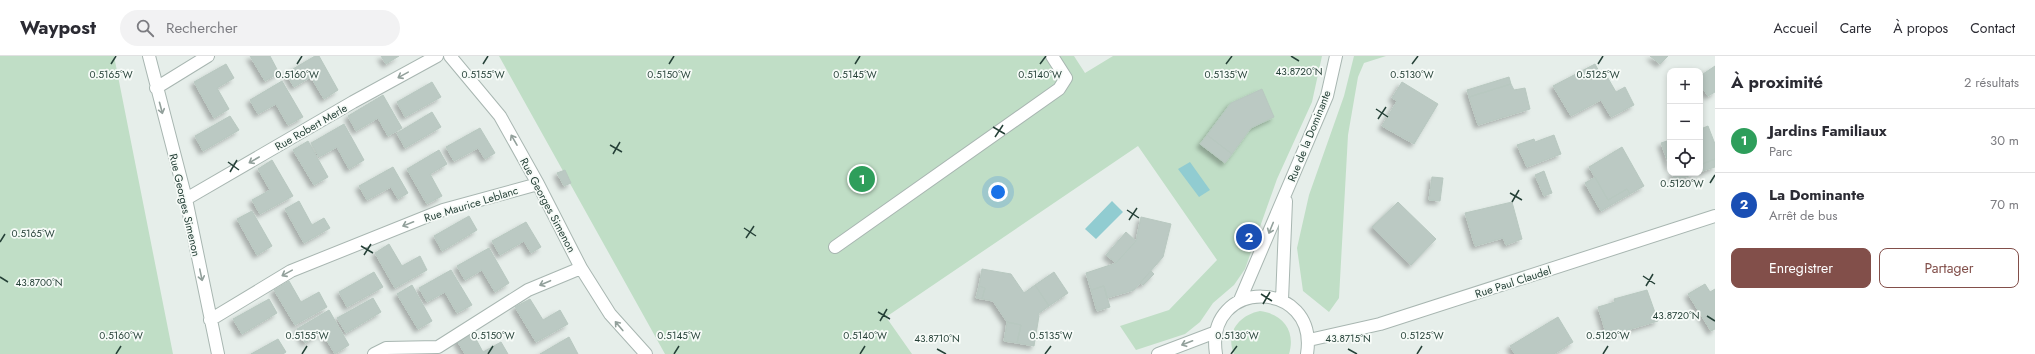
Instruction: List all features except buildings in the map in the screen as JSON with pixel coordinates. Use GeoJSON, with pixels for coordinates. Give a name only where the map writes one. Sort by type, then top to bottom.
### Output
{"type":"FeatureCollection","features":[{"type":"Feature","properties":{"kind":"street","name":"Rue Georges Simenon"},"geometry":{"type":"LineString","coordinates":[[148,56],[186,199],[218,354]]}},
{"type":"Feature","properties":{"kind":"street"},"geometry":{"type":"LineString","coordinates":[[156,88],[208,56]]}},
{"type":"Feature","properties":{"kind":"street","name":"Rue Robert Merle"},"geometry":{"type":"LineString","coordinates":[[186,199],[347,106],[438,56]]}},
{"type":"Feature","properties":{"kind":"street","name":"Rue Georges Simenon"},"geometry":{"type":"LineString","coordinates":[[450,56],[500,116],[538,184],[581,268],[610,314],[646,354]]}},
{"type":"Feature","properties":{"kind":"street"},"geometry":{"type":"LineString","coordinates":[[835,247],[1059,89],[1066,78],[1052,56]]}},
{"type":"Feature","properties":{"kind":"street","name":"Rue de la Dominante"},"geometry":{"type":"LineString","coordinates":[[1216,354],[1216,332],[1221,319],[1229,308],[1240,300],[1327,96],[1336,56]]}},
{"type":"Feature","properties":{"kind":"street","name":"Rue Maurice Leblanc"},"geometry":{"type":"LineString","coordinates":[[210,320],[291,271],[443,210],[538,184]]}},
{"type":"Feature","properties":{"kind":"street","name":"Rue de la Dominante"},"geometry":{"type":"LineString","coordinates":[[1282,300],[1286,192]]}},
{"type":"Feature","properties":{"kind":"street","name":"Rue Paul Claudel"},"geometry":{"type":"LineString","coordinates":[[1309,340],[1380,324],[1715,216]]}},
{"type":"Feature","properties":{"kind":"street"},"geometry":{"type":"LineString","coordinates":[[374,354],[386,348],[438,347],[528,290],[581,268]]}},
{"type":"Feature","properties":{"kind":"street"},"geometry":{"type":"LineString","coordinates":[[1240,300],[1254,296],[1268,296],[1282,300],[1292,307],[1301,316],[1306,328],[1309,340],[1307,354]]}},
{"type":"Feature","properties":{"kind":"street"},"geometry":{"type":"LineString","coordinates":[[1158,354],[1216,332]]}},
{"type":"Feature","properties":{"kind":"green space"},"geometry":{"type":"Polygon","coordinates":[[[0,56],[114,56],[173,354],[0,354],[0,56]]]}},
{"type":"Feature","properties":{"kind":"green space"},"geometry":{"type":"Polygon","coordinates":[[[499,56],[1074,56],[1085,73],[1113,56],[1322,56],[1312,102],[1277,179],[1245,269],[1234,285],[1213,303],[1200,322],[1185,334],[1136,350],[1120,326],[1169,310],[1217,260],[1138,146],[886,317],[912,354],[665,354],[499,56]]]}},
{"type":"Feature","properties":{"kind":"green space"},"geometry":{"type":"Polygon","coordinates":[[[1354,56],[1386,56],[1364,63],[1358,77],[1348,135],[1339,298],[1329,312],[1303,291],[1297,248],[1309,195],[1344,96],[1354,56]]]}},
{"type":"Feature","properties":{"kind":"green space"},"geometry":{"type":"Polygon","coordinates":[[[1260,311],[1275,316],[1286,325],[1291,338],[1289,354],[1234,354],[1231,339],[1236,326],[1246,316],[1260,311]]]}},
{"type":"Feature","properties":{"kind":"water"},"geometry":{"type":"Polygon","coordinates":[[[1190,162],[1210,190],[1199,197],[1178,169],[1190,162]]]}},
{"type":"Feature","properties":{"kind":"water"},"geometry":{"type":"Polygon","coordinates":[[[1112,201],[1123,212],[1096,239],[1085,229],[1112,201]]]}},
{"type":"Feature","properties":{"kind":"place","name":"Jardins Familiaux"},"geometry":{"type":"Point","coordinates":[862,179]}},
{"type":"Feature","properties":{"kind":"place","name":"La Dominante"},"geometry":{"type":"Point","coordinates":[1249,237]}}]}
